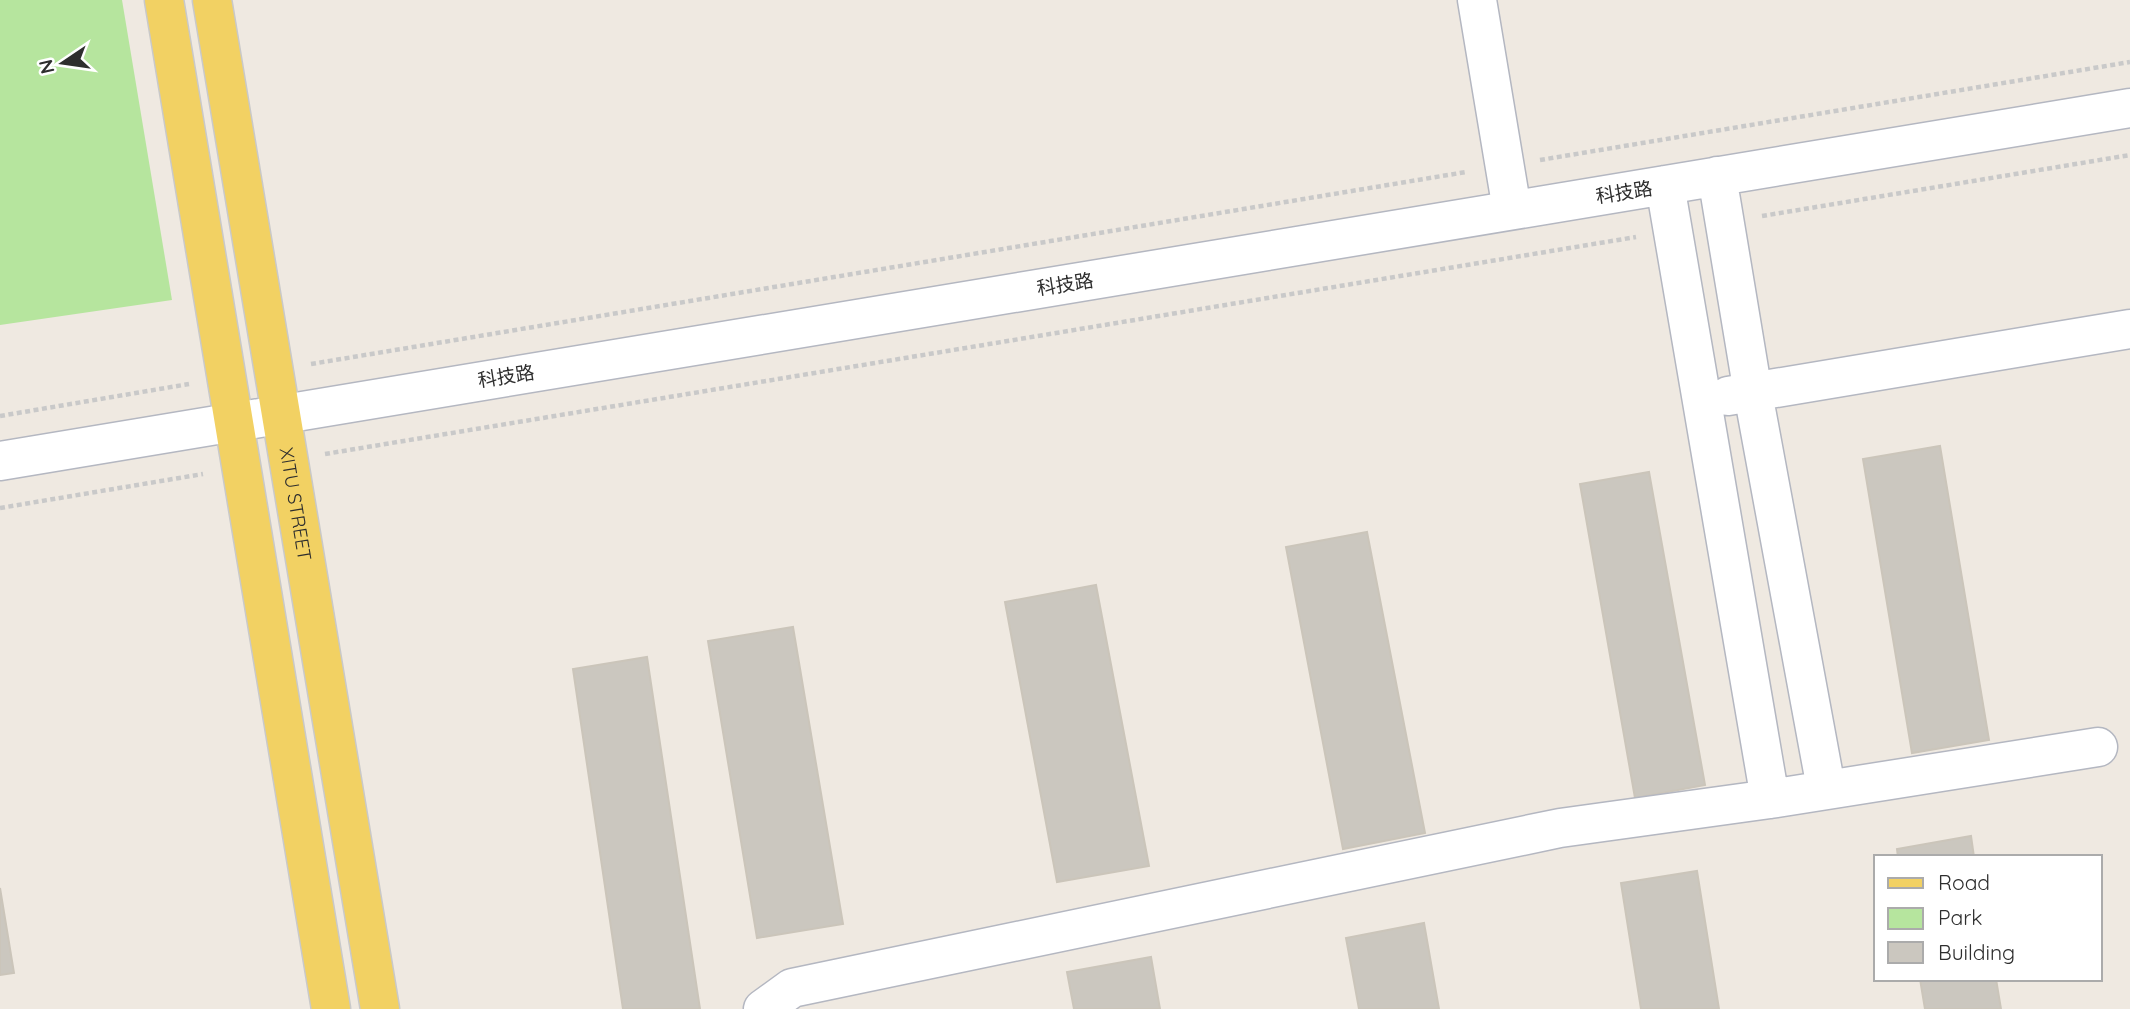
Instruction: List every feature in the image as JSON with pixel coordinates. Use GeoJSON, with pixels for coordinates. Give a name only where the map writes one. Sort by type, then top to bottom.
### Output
{"type":"FeatureCollection","features":[{"type":"Feature","properties":{"kind":"main road"},"geometry":{"type":"LineString","coordinates":[[164,0],[331,1009]]}},
{"type":"Feature","properties":{"kind":"main road","name":"XITU STREET"},"geometry":{"type":"LineString","coordinates":[[212,0],[380,1009]]}},
{"type":"Feature","properties":{"kind":"street"},"geometry":{"type":"LineString","coordinates":[[1477,0],[1512,210]]}},
{"type":"Feature","properties":{"kind":"street","name":"科技路"},"geometry":{"type":"LineString","coordinates":[[0,461],[2130,108]]}},
{"type":"Feature","properties":{"kind":"street"},"geometry":{"type":"LineString","coordinates":[[1717,176],[1752,393],[1826,788]]}},
{"type":"Feature","properties":{"kind":"street"},"geometry":{"type":"LineString","coordinates":[[1665,185],[1770,799]]}},
{"type":"Feature","properties":{"kind":"street"},"geometry":{"type":"LineString","coordinates":[[1701,399],[1752,393],[2130,329]]}},
{"type":"Feature","properties":{"kind":"street"},"geometry":{"type":"LineString","coordinates":[[763,1009],[792,988],[1560,828],[1770,799],[2098,747]]}},
{"type":"Feature","properties":{"kind":"path"},"geometry":{"type":"LineString","coordinates":[[274,370],[2130,62]]}},
{"type":"Feature","properties":{"kind":"path"},"geometry":{"type":"LineString","coordinates":[[1725,222],[2130,155]]}},
{"type":"Feature","properties":{"kind":"path"},"geometry":{"type":"LineString","coordinates":[[289,460],[1672,231]]}},
{"type":"Feature","properties":{"kind":"path"},"geometry":{"type":"LineString","coordinates":[[0,416],[227,378]]}},
{"type":"Feature","properties":{"kind":"path"},"geometry":{"type":"LineString","coordinates":[[0,508],[241,468]]}},
{"type":"Feature","properties":{"kind":"green space"},"geometry":{"type":"Polygon","coordinates":[[[0,0],[122,0],[172,300],[0,325],[0,0]]]}},
{"type":"Feature","properties":{"kind":"building"},"geometry":{"type":"Polygon","coordinates":[[[1940,446],[1989,740],[1912,753],[1863,459],[1940,446]]]}},
{"type":"Feature","properties":{"kind":"building"},"geometry":{"type":"Polygon","coordinates":[[[1649,472],[1705,785],[1635,798],[1580,484],[1649,472]]]}},
{"type":"Feature","properties":{"kind":"building"},"geometry":{"type":"Polygon","coordinates":[[[1367,532],[1425,833],[1343,849],[1286,547],[1367,532]]]}},
{"type":"Feature","properties":{"kind":"building"},"geometry":{"type":"Polygon","coordinates":[[[1096,585],[1149,866],[1057,882],[1005,602],[1096,585]]]}},
{"type":"Feature","properties":{"kind":"building"},"geometry":{"type":"Polygon","coordinates":[[[793,627],[843,924],[757,938],[708,641],[793,627]]]}},
{"type":"Feature","properties":{"kind":"building"},"geometry":{"type":"Polygon","coordinates":[[[647,657],[700,1009],[623,1009],[573,669],[647,657]]]}},
{"type":"Feature","properties":{"kind":"building"},"geometry":{"type":"Polygon","coordinates":[[[1971,836],[1974,855],[1898,855],[1897,849],[1971,836]]]}},
{"type":"Feature","properties":{"kind":"building"},"geometry":{"type":"Polygon","coordinates":[[[1697,871],[1719,1009],[1641,1009],[1621,883],[1697,871]]]}},
{"type":"Feature","properties":{"kind":"building"},"geometry":{"type":"Polygon","coordinates":[[[0,888],[14,973],[0,975],[0,888]]]}},
{"type":"Feature","properties":{"kind":"building"},"geometry":{"type":"Polygon","coordinates":[[[1424,923],[1439,1009],[1359,1009],[1346,938],[1424,923]]]}},
{"type":"Feature","properties":{"kind":"building"},"geometry":{"type":"Polygon","coordinates":[[[1151,957],[1160,1009],[1074,1009],[1067,972],[1151,957]]]}},
{"type":"Feature","properties":{"kind":"building"},"geometry":{"type":"Polygon","coordinates":[[[1920,981],[1996,981],[2001,1009],[1925,1009],[1920,981]]]}}]}
